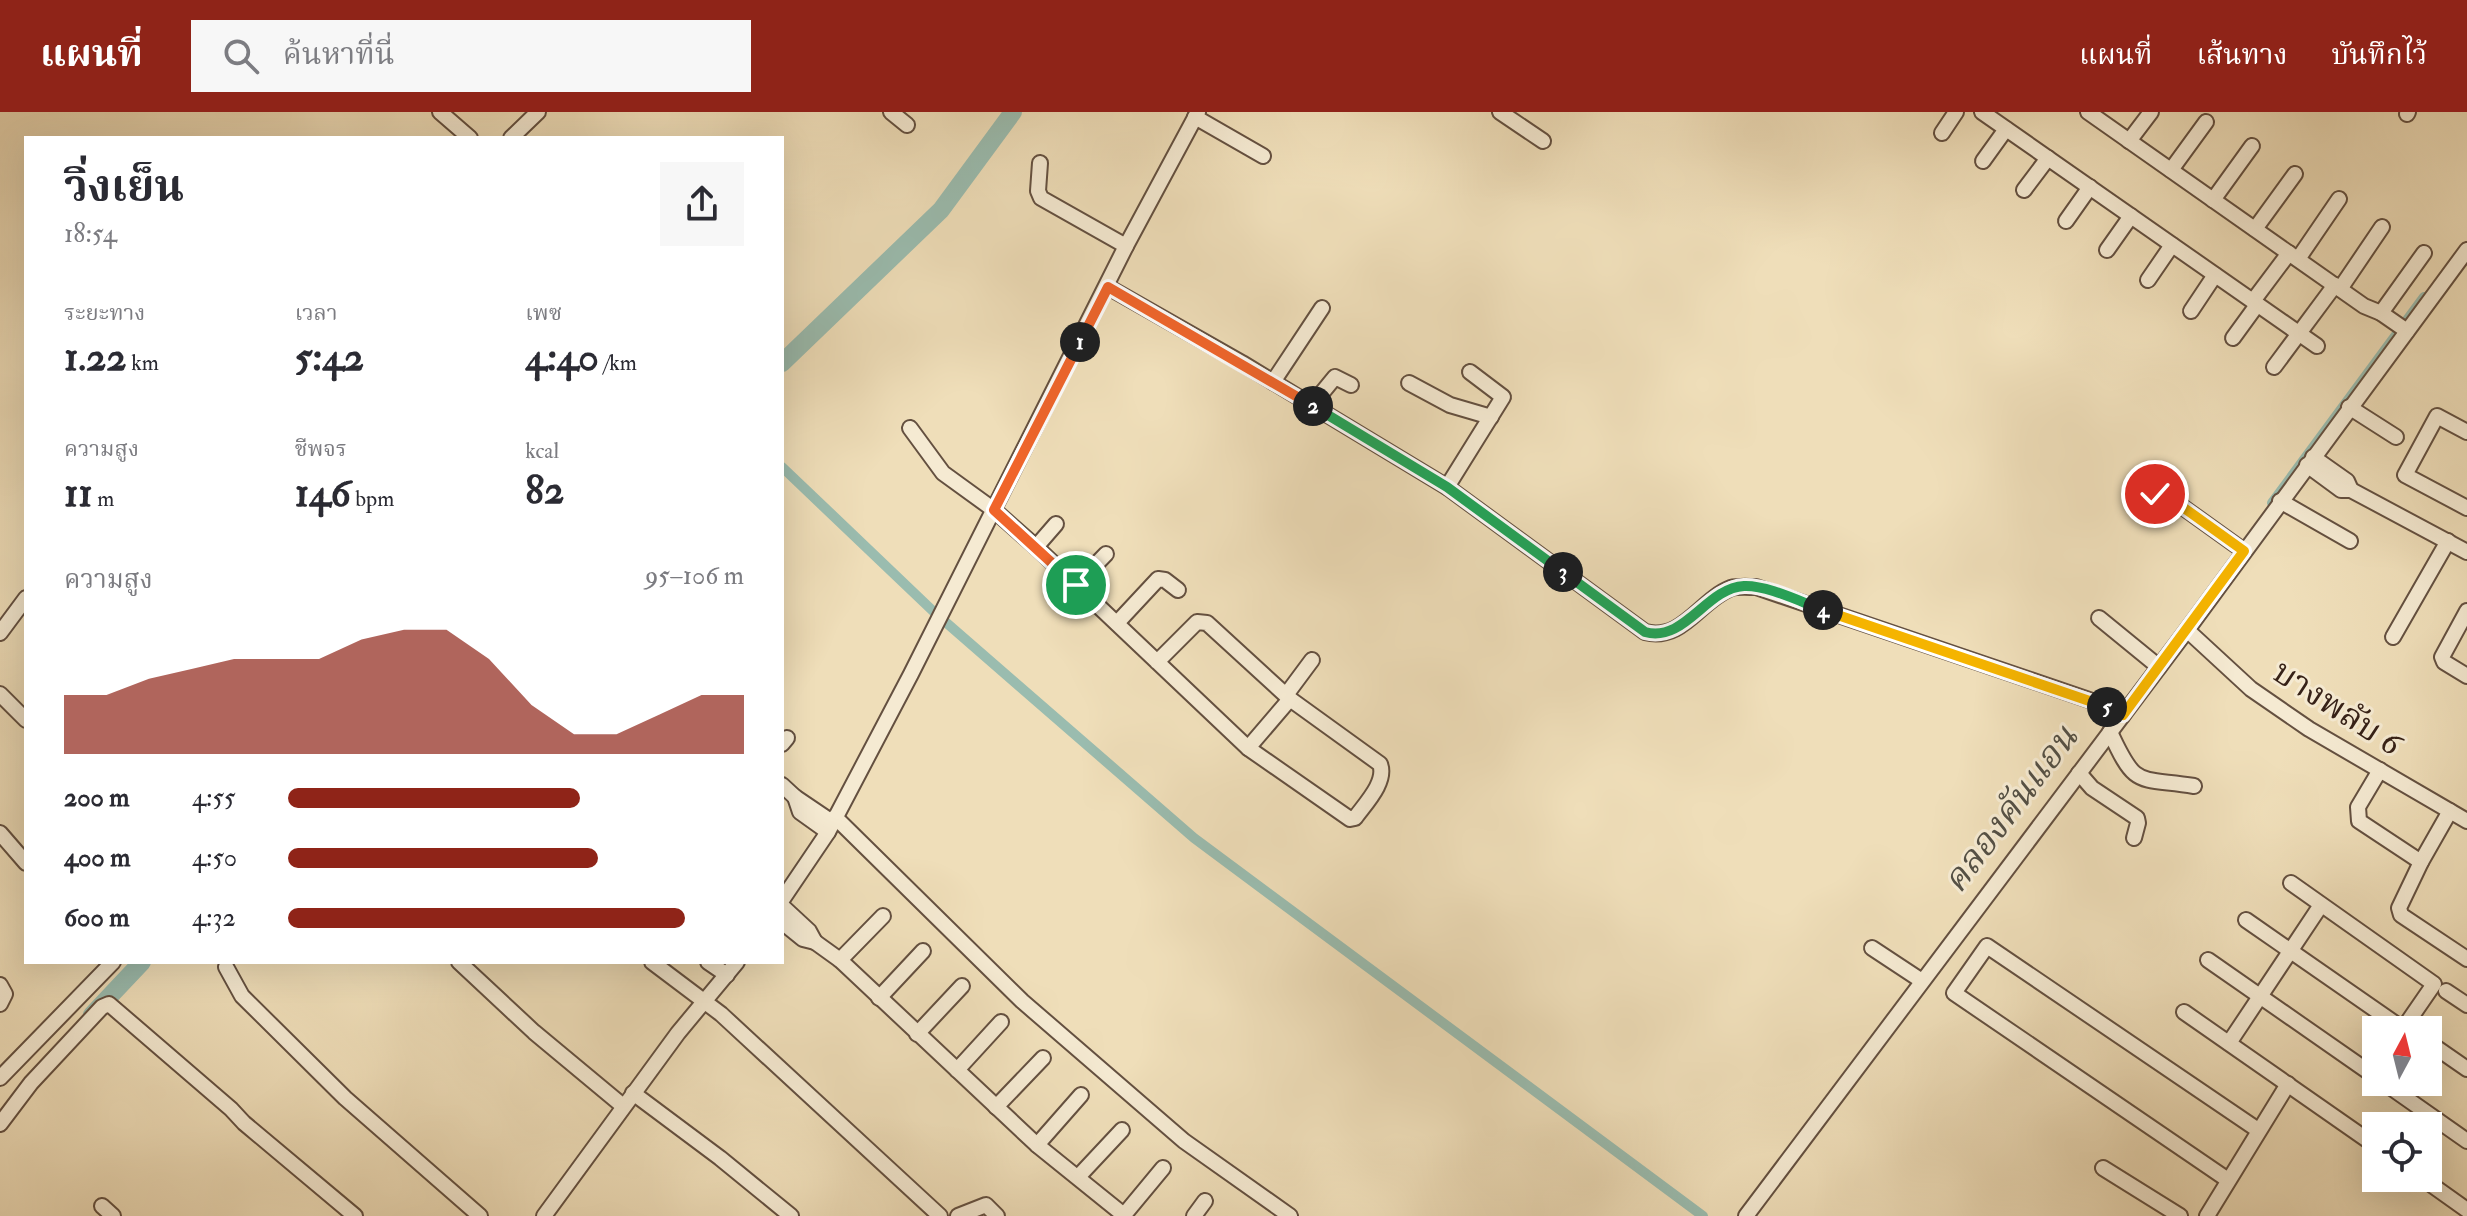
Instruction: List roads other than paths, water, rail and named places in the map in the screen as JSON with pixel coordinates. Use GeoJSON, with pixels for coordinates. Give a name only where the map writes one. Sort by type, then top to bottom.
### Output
{"type":"FeatureCollection","features":[{"type":"Feature","properties":{"kind":"street"},"geometry":{"type":"LineString","coordinates":[[440,112],[468,136]]}},
{"type":"Feature","properties":{"kind":"street"},"geometry":{"type":"LineString","coordinates":[[518,136],[538,112]]}},
{"type":"Feature","properties":{"kind":"street"},"geometry":{"type":"LineString","coordinates":[[891,112],[907,125]]}},
{"type":"Feature","properties":{"kind":"street"},"geometry":{"type":"LineString","coordinates":[[1500,112],[1543,141]]}},
{"type":"Feature","properties":{"kind":"street"},"geometry":{"type":"LineString","coordinates":[[1942,133],[1956,112]]}},
{"type":"Feature","properties":{"kind":"street"},"geometry":{"type":"LineString","coordinates":[[1982,112],[2317,346]]}},
{"type":"Feature","properties":{"kind":"street"},"geometry":{"type":"LineString","coordinates":[[2089,112],[2364,306],[2404,329]]}},
{"type":"Feature","properties":{"kind":"street"},"geometry":{"type":"LineString","coordinates":[[2129,141],[2151,112]]}},
{"type":"Feature","properties":{"kind":"street"},"geometry":{"type":"LineString","coordinates":[[787,881],[832,824],[1108,287],[1126,246],[1197,115],[1263,156]]}},
{"type":"Feature","properties":{"kind":"street"},"geometry":{"type":"LineString","coordinates":[[2171,170],[2206,122]]}},
{"type":"Feature","properties":{"kind":"street"},"geometry":{"type":"LineString","coordinates":[[1983,161],[2006,129]]}},
{"type":"Feature","properties":{"kind":"street"},"geometry":{"type":"LineString","coordinates":[[2213,200],[2252,146]]}},
{"type":"Feature","properties":{"kind":"street"},"geometry":{"type":"LineString","coordinates":[[2024,190],[2048,158]]}},
{"type":"Feature","properties":{"kind":"street"},"geometry":{"type":"LineString","coordinates":[[1040,163],[1038,191],[1041,198],[1126,246]]}},
{"type":"Feature","properties":{"kind":"street"},"geometry":{"type":"LineString","coordinates":[[2255,229],[2295,174]]}},
{"type":"Feature","properties":{"kind":"street"},"geometry":{"type":"LineString","coordinates":[[2066,221],[2090,187]]}},
{"type":"Feature","properties":{"kind":"street"},"geometry":{"type":"LineString","coordinates":[[2233,338],[2255,303],[2339,199]]}},
{"type":"Feature","properties":{"kind":"street"},"geometry":{"type":"LineString","coordinates":[[2107,250],[2131,216]]}},
{"type":"Feature","properties":{"kind":"street"},"geometry":{"type":"LineString","coordinates":[[2274,367],[2382,227]]}},
{"type":"Feature","properties":{"kind":"street"},"geometry":{"type":"LineString","coordinates":[[2148,280],[2172,245]]}},
{"type":"Feature","properties":{"kind":"street"},"geometry":{"type":"LineString","coordinates":[[1746,1216],[2157,665],[2187,630],[2404,329],[2467,250]]}},
{"type":"Feature","properties":{"kind":"street"},"geometry":{"type":"LineString","coordinates":[[2384,315],[2424,253]]}},
{"type":"Feature","properties":{"kind":"street"},"geometry":{"type":"LineString","coordinates":[[2191,311],[2215,275]]}},
{"type":"Feature","properties":{"kind":"street"},"geometry":{"type":"LineString","coordinates":[[1108,287],[1447,487],[1645,632],[1658,636],[1671,632],[1730,589],[1756,587],[2098,703],[2121,714]]}},
{"type":"Feature","properties":{"kind":"street"},"geometry":{"type":"LineString","coordinates":[[1273,382],[1322,308]]}},
{"type":"Feature","properties":{"kind":"street"},"geometry":{"type":"LineString","coordinates":[[1447,487],[1503,397],[1470,372]]}},
{"type":"Feature","properties":{"kind":"street"},"geometry":{"type":"LineString","coordinates":[[1312,405],[1335,377],[1351,385]]}},
{"type":"Feature","properties":{"kind":"street"},"geometry":{"type":"LineString","coordinates":[[1409,383],[1450,405],[1491,417]]}},
{"type":"Feature","properties":{"kind":"street"},"geometry":{"type":"LineString","coordinates":[[2349,407],[2396,437]]}},
{"type":"Feature","properties":{"kind":"street"},"geometry":{"type":"LineString","coordinates":[[2467,432],[2437,416],[2405,475],[2467,508]]}},
{"type":"Feature","properties":{"kind":"street"},"geometry":{"type":"LineString","coordinates":[[910,428],[943,473],[994,510],[1036,547],[1117,623],[1157,662],[1248,748],[1344,816],[1355,818],[1382,779],[1380,764],[1288,697],[1207,623],[1201,620],[1157,662]]}},
{"type":"Feature","properties":{"kind":"street"},"geometry":{"type":"LineString","coordinates":[[2310,461],[2341,490],[2351,490],[2467,552]]}},
{"type":"Feature","properties":{"kind":"street"},"geometry":{"type":"LineString","coordinates":[[2155,494],[2184,508],[2243,550]]}},
{"type":"Feature","properties":{"kind":"street"},"geometry":{"type":"LineString","coordinates":[[2280,501],[2350,541]]}},
{"type":"Feature","properties":{"kind":"street"},"geometry":{"type":"LineString","coordinates":[[1036,547],[1056,524]]}},
{"type":"Feature","properties":{"kind":"street"},"geometry":{"type":"LineString","coordinates":[[2393,637],[2448,541]]}},
{"type":"Feature","properties":{"kind":"street"},"geometry":{"type":"LineString","coordinates":[[1076,585],[1106,554]]}},
{"type":"Feature","properties":{"kind":"street"},"geometry":{"type":"LineString","coordinates":[[1117,623],[1158,579],[1165,580],[1178,590]]}},
{"type":"Feature","properties":{"kind":"street"},"geometry":{"type":"LineString","coordinates":[[0,633],[24,605]]}},
{"type":"Feature","properties":{"kind":"street"},"geometry":{"type":"LineString","coordinates":[[2466,614],[2442,657],[2444,662],[2467,676]]}},
{"type":"Feature","properties":{"kind":"street"},"geometry":{"type":"LineString","coordinates":[[2099,618],[2157,665]]}},
{"type":"Feature","properties":{"kind":"street","name":"บางพลับ 6"},"geometry":{"type":"LineString","coordinates":[[2187,630],[2251,689],[2309,729],[2467,821]]}},
{"type":"Feature","properties":{"kind":"street"},"geometry":{"type":"LineString","coordinates":[[1248,748],[1312,660]]}},
{"type":"Feature","properties":{"kind":"street"},"geometry":{"type":"LineString","coordinates":[[0,694],[24,718]]}},
{"type":"Feature","properties":{"kind":"street"},"geometry":{"type":"LineString","coordinates":[[2110,732],[2134,775],[2142,780],[2194,786]]}},
{"type":"Feature","properties":{"kind":"street"},"geometry":{"type":"LineString","coordinates":[[2380,770],[2358,807],[2359,821],[2421,862]]}},
{"type":"Feature","properties":{"kind":"street"},"geometry":{"type":"LineString","coordinates":[[2079,773],[2092,788],[2137,818],[2134,838]]}},
{"type":"Feature","properties":{"kind":"street"},"geometry":{"type":"LineString","coordinates":[[784,787],[795,797],[800,812],[832,824],[1022,1001],[1184,1141],[1290,1216]]}},
{"type":"Feature","properties":{"kind":"street"},"geometry":{"type":"LineString","coordinates":[[2450,811],[2400,901],[2401,915],[2467,959]]}},
{"type":"Feature","properties":{"kind":"street"},"geometry":{"type":"LineString","coordinates":[[0,833],[24,861]]}},
{"type":"Feature","properties":{"kind":"street"},"geometry":{"type":"LineString","coordinates":[[2246,920],[2403,1029],[2434,984],[2291,883]]}},
{"type":"Feature","properties":{"kind":"street"},"geometry":{"type":"LineString","coordinates":[[2229,1043],[2321,905]]}},
{"type":"Feature","properties":{"kind":"street"},"geometry":{"type":"LineString","coordinates":[[784,908],[809,931],[815,942]]}},
{"type":"Feature","properties":{"kind":"street"},"geometry":{"type":"LineString","coordinates":[[840,960],[883,916]]}},
{"type":"Feature","properties":{"kind":"street"},"geometry":{"type":"LineString","coordinates":[[784,924],[803,939],[815,942],[840,960],[1037,1145],[1125,1216],[1163,1168]]}},
{"type":"Feature","properties":{"kind":"street"},"geometry":{"type":"LineString","coordinates":[[2228,1180],[1954,993],[1987,946],[2258,1130]]}},
{"type":"Feature","properties":{"kind":"street"},"geometry":{"type":"LineString","coordinates":[[1872,948],[1921,980]]}},
{"type":"Feature","properties":{"kind":"street"},"geometry":{"type":"LineString","coordinates":[[879,998],[923,951]]}},
{"type":"Feature","properties":{"kind":"street"},"geometry":{"type":"LineString","coordinates":[[2208,960],[2362,1067]]}},
{"type":"Feature","properties":{"kind":"street"},"geometry":{"type":"LineString","coordinates":[[0,1078],[111,964]]}},
{"type":"Feature","properties":{"kind":"street"},"geometry":{"type":"LineString","coordinates":[[461,964],[534,1032],[623,1106]]}},
{"type":"Feature","properties":{"kind":"street"},"geometry":{"type":"LineString","coordinates":[[655,964],[705,1001],[940,1216]]}},
{"type":"Feature","properties":{"kind":"street"},"geometry":{"type":"LineString","coordinates":[[711,964],[727,975]]}},
{"type":"Feature","properties":{"kind":"street"},"geometry":{"type":"LineString","coordinates":[[544,1216],[623,1106],[735,964]]}},
{"type":"Feature","properties":{"kind":"street"},"geometry":{"type":"LineString","coordinates":[[226,967],[242,996],[345,1098],[480,1216]]}},
{"type":"Feature","properties":{"kind":"street"},"geometry":{"type":"LineString","coordinates":[[0,985],[5,994],[0,1004]]}},
{"type":"Feature","properties":{"kind":"street"},"geometry":{"type":"LineString","coordinates":[[917,1034],[962,986]]}},
{"type":"Feature","properties":{"kind":"street"},"geometry":{"type":"LineString","coordinates":[[2446,991],[2467,1005]]}},
{"type":"Feature","properties":{"kind":"street"},"geometry":{"type":"LineString","coordinates":[[0,1124],[6,1108],[102,1007],[109,1004],[355,1216]]}},
{"type":"Feature","properties":{"kind":"street"},"geometry":{"type":"LineString","coordinates":[[2184,1012],[2362,1136]]}},
{"type":"Feature","properties":{"kind":"street"},"geometry":{"type":"LineString","coordinates":[[957,1070],[1001,1022]]}},
{"type":"Feature","properties":{"kind":"street"},"geometry":{"type":"LineString","coordinates":[[2442,1052],[2467,1069]]}},
{"type":"Feature","properties":{"kind":"street"},"geometry":{"type":"LineString","coordinates":[[996,1107],[1043,1058]]}},
{"type":"Feature","properties":{"kind":"street"},"geometry":{"type":"LineString","coordinates":[[2207,1216],[2288,1084]]}},
{"type":"Feature","properties":{"kind":"street"},"geometry":{"type":"LineString","coordinates":[[633,1093],[791,1216]]}},
{"type":"Feature","properties":{"kind":"street"},"geometry":{"type":"LineString","coordinates":[[1037,1145],[1081,1095]]}},
{"type":"Feature","properties":{"kind":"street"},"geometry":{"type":"LineString","coordinates":[[2403,1096],[2467,1141]]}},
{"type":"Feature","properties":{"kind":"street"},"geometry":{"type":"LineString","coordinates":[[1078,1177],[1122,1130]]}},
{"type":"Feature","properties":{"kind":"street"},"geometry":{"type":"LineString","coordinates":[[2103,1168],[2180,1216]]}},
{"type":"Feature","properties":{"kind":"street"},"geometry":{"type":"LineString","coordinates":[[2442,1192],[2467,1210]]}},
{"type":"Feature","properties":{"kind":"street"},"geometry":{"type":"LineString","coordinates":[[1194,1216],[1205,1201]]}},
{"type":"Feature","properties":{"kind":"street"},"geometry":{"type":"LineString","coordinates":[[958,1216],[986,1205],[997,1216]]}},
{"type":"Feature","properties":{"kind":"waterway"},"geometry":{"type":"LineString","coordinates":[[784,361],[941,210],[1013,112]]}},
{"type":"Feature","properties":{"kind":"waterway","name":"คลองคันแอน"},"geometry":{"type":"LineString","coordinates":[[2272,503],[2424,297]]}},
{"type":"Feature","properties":{"kind":"waterway"},"geometry":{"type":"LineString","coordinates":[[784,469],[934,612],[1194,838],[1703,1216]]}},
{"type":"Feature","properties":{"kind":"waterway"},"geometry":{"type":"LineString","coordinates":[[92,1015],[140,964]]}}]}
